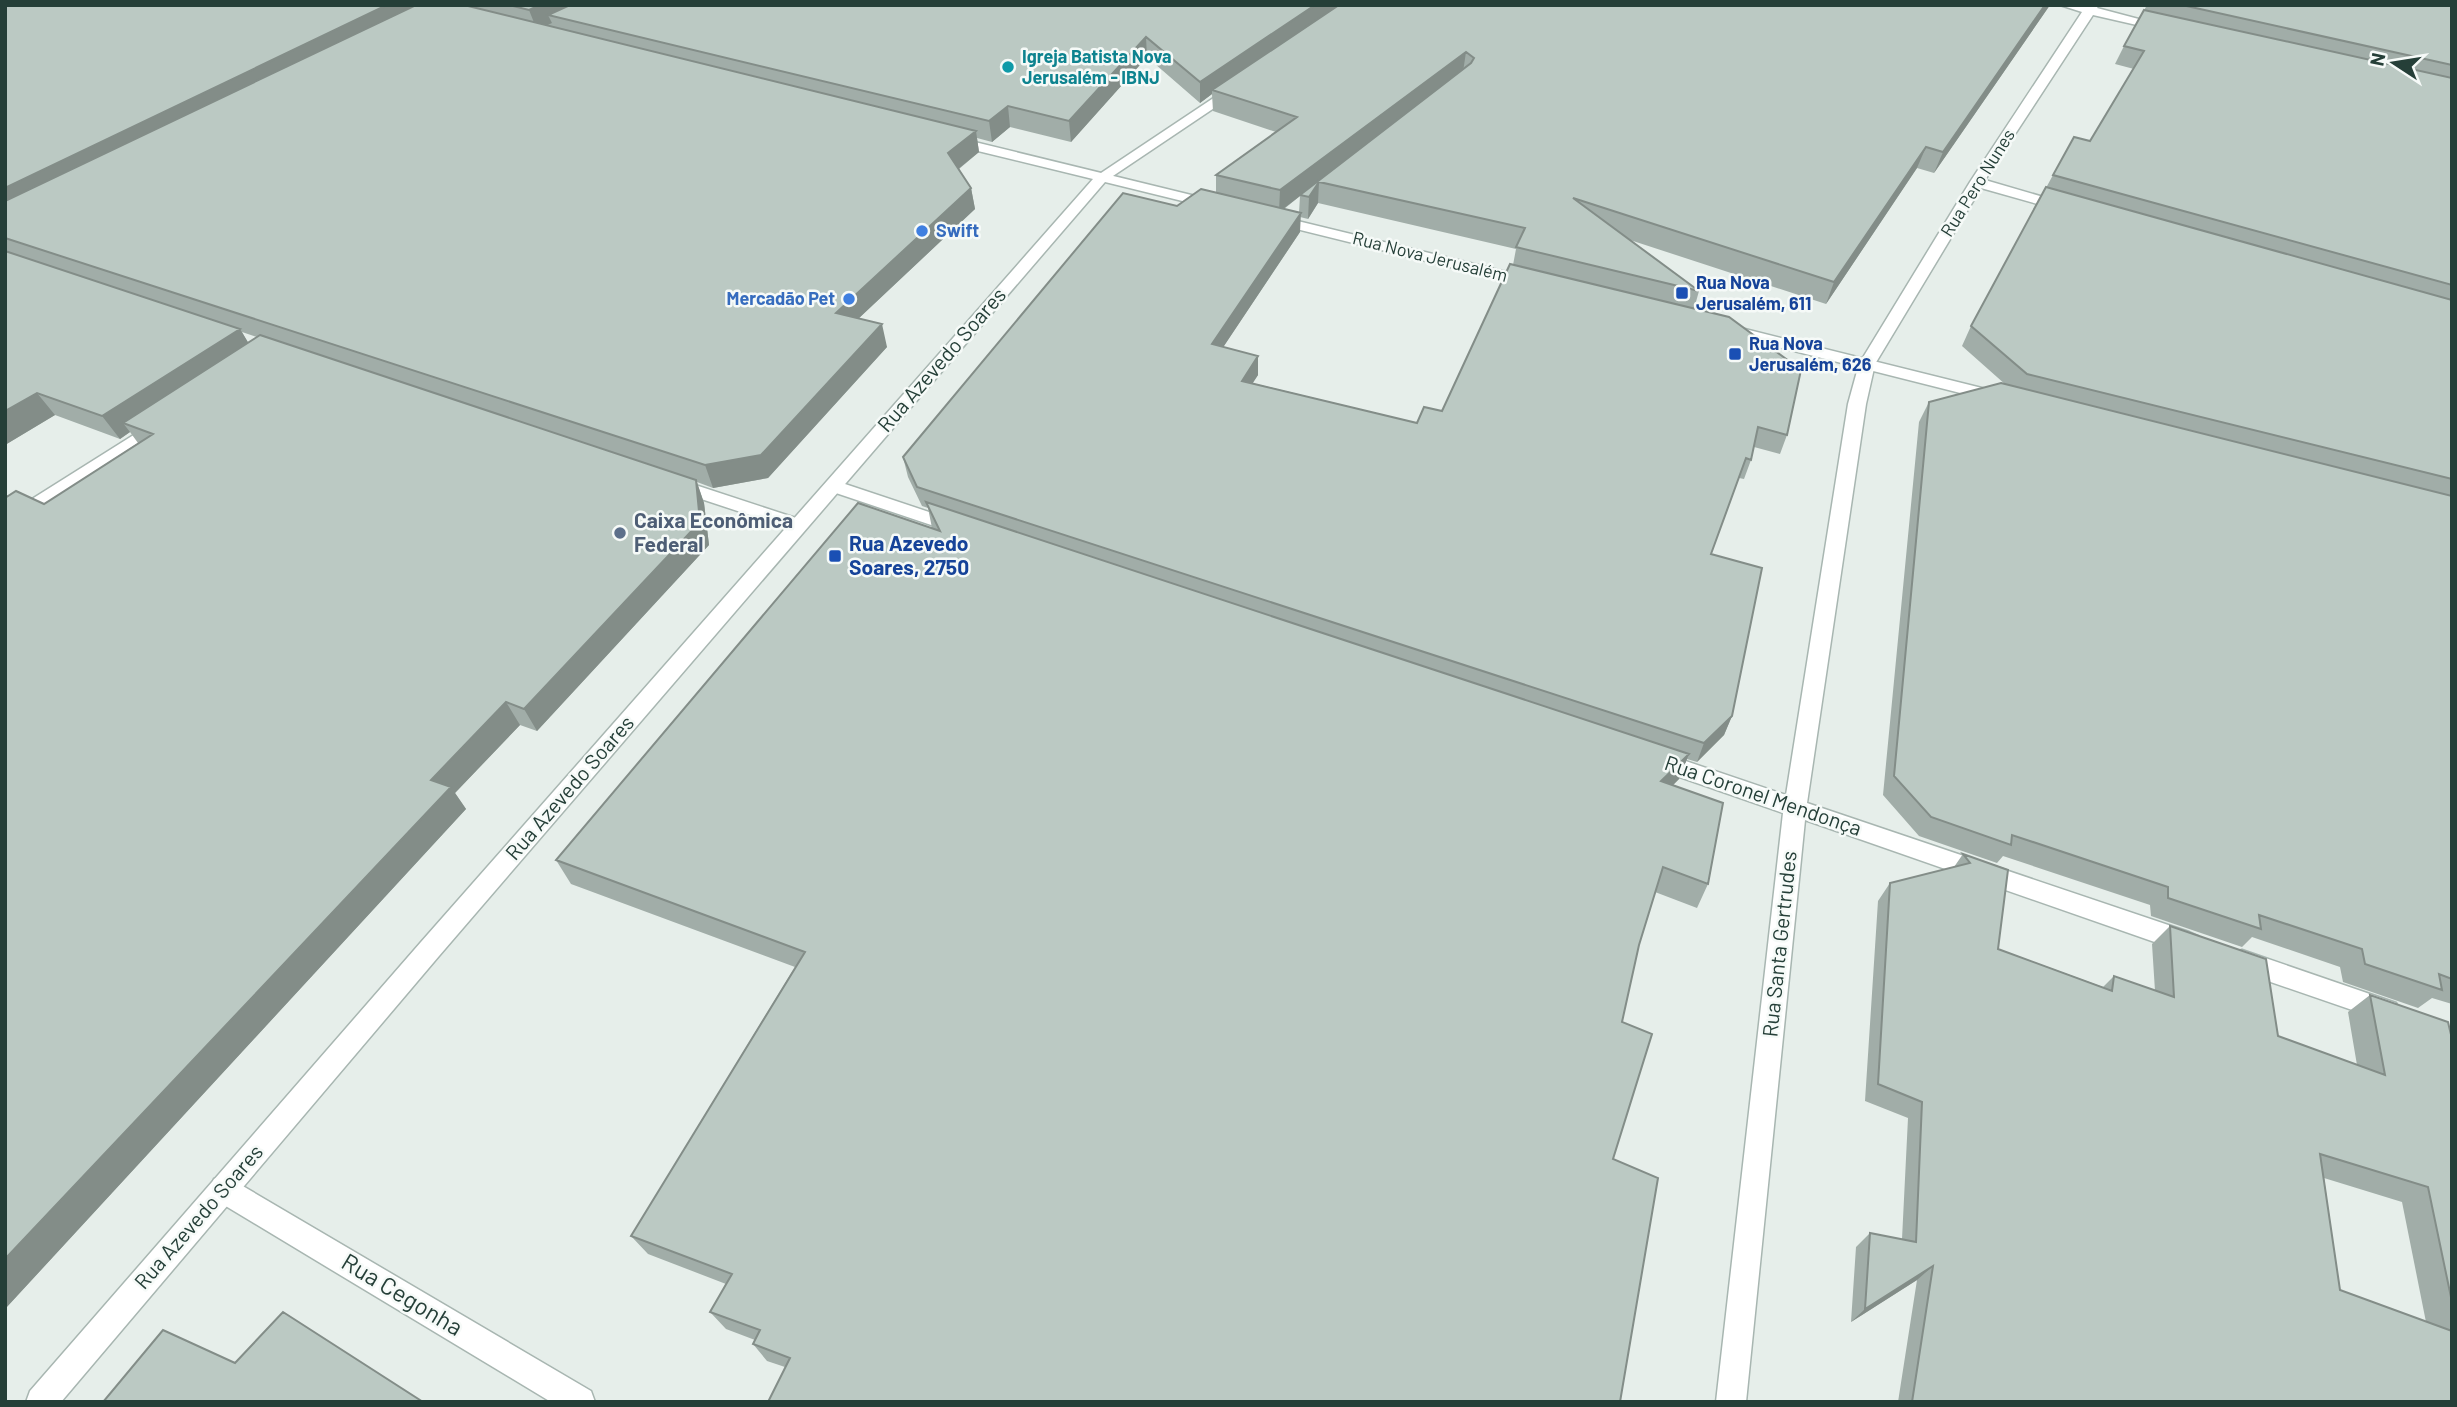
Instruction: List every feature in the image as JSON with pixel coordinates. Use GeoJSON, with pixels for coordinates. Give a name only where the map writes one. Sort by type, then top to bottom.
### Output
{"type":"FeatureCollection","features":[{"type":"Feature","properties":{"kind":"street"},"geometry":{"type":"LineString","coordinates":[[2066,5],[2091,8],[2170,29]]}},
{"type":"Feature","properties":{"kind":"street","name":"Rua Pero Nunes"},"geometry":{"type":"LineString","coordinates":[[1867,364],[1977,183],[2091,8]]}},
{"type":"Feature","properties":{"kind":"street","name":"Rua Azevedo Soares"},"geometry":{"type":"LineString","coordinates":[[41,1402],[1102,177],[1244,81]]}},
{"type":"Feature","properties":{"kind":"street"},"geometry":{"type":"LineString","coordinates":[[936,136],[1231,208]]}},
{"type":"Feature","properties":{"kind":"street"},"geometry":{"type":"LineString","coordinates":[[1977,183],[2082,212]]}},
{"type":"Feature","properties":{"kind":"street","name":"Rua Nova Jerusalém"},"geometry":{"type":"LineString","coordinates":[[1256,215],[1286,216],[1545,285]]}},
{"type":"Feature","properties":{"kind":"street"},"geometry":{"type":"LineString","coordinates":[[1713,326],[2013,401]]}},
{"type":"Feature","properties":{"kind":"street","name":"Rua Santa Gertrudes"},"geometry":{"type":"LineString","coordinates":[[1731,1402],[1795,806],[1857,404],[1867,364]]}},
{"type":"Feature","properties":{"kind":"street"},"geometry":{"type":"LineString","coordinates":[[5,525],[168,418]]}},
{"type":"Feature","properties":{"kind":"street"},"geometry":{"type":"LineString","coordinates":[[656,478],[798,525]]}},
{"type":"Feature","properties":{"kind":"street"},"geometry":{"type":"LineString","coordinates":[[833,486],[968,531]]}},
{"type":"Feature","properties":{"kind":"street","name":"Rua Coronel Mendonça"},"geometry":{"type":"LineString","coordinates":[[1637,753],[2412,1020]]}},
{"type":"Feature","properties":{"kind":"street","name":"Rua Cegonha"},"geometry":{"type":"LineString","coordinates":[[224,1189],[580,1402]]}},
{"type":"Feature","properties":{"kind":"building"},"geometry":{"type":"Polygon","coordinates":[[[5,5],[387,5],[5,188],[5,5]]]}},
{"type":"Feature","properties":{"kind":"building"},"geometry":{"type":"Polygon","coordinates":[[[416,5],[464,5],[976,131],[948,153],[971,188],[836,313],[882,324],[761,455],[705,465],[5,238],[5,201],[416,5]]]}},
{"type":"Feature","properties":{"kind":"building"},"geometry":{"type":"Polygon","coordinates":[[[509,5],[540,5],[529,10],[509,5]]]}},
{"type":"Feature","properties":{"kind":"building"},"geometry":{"type":"Polygon","coordinates":[[[570,5],[1315,5],[1200,82],[1146,37],[1069,121],[1008,106],[989,121],[548,15],[570,5]]]}},
{"type":"Feature","properties":{"kind":"building"},"geometry":{"type":"Polygon","coordinates":[[[1339,5],[2045,5],[1943,152],[1926,147],[1834,282],[1573,198],[1699,291],[1516,247],[1525,228],[1319,182],[1309,197],[1300,195],[1471,63],[1474,58],[1466,52],[1280,190],[1216,175],[1297,117],[1212,90],[1339,5]]]}},
{"type":"Feature","properties":{"kind":"building"},"geometry":{"type":"Polygon","coordinates":[[[2182,5],[2452,5],[2452,65],[2182,5]]]}},
{"type":"Feature","properties":{"kind":"building"},"geometry":{"type":"Polygon","coordinates":[[[2144,10],[2452,78],[2452,285],[2053,175],[2074,137],[2090,141],[2144,51],[2124,46],[2144,10]]]}},
{"type":"Feature","properties":{"kind":"building"},"geometry":{"type":"Polygon","coordinates":[[[2046,187],[2452,300],[2452,479],[2027,374],[1971,326],[2046,187]]]}},
{"type":"Feature","properties":{"kind":"building"},"geometry":{"type":"Polygon","coordinates":[[[1201,189],[1301,213],[1212,344],[1258,356],[1242,381],[1417,423],[1424,407],[1442,411],[1510,264],[1729,317],[1801,370],[1787,435],[1758,427],[1751,460],[1746,458],[1711,554],[1762,568],[1732,716],[1704,743],[917,487],[903,457],[1123,193],[1177,206],[1201,189]]]}},
{"type":"Feature","properties":{"kind":"building"},"geometry":{"type":"Polygon","coordinates":[[[5,251],[240,329],[102,416],[37,393],[5,411],[5,251]]]}},
{"type":"Feature","properties":{"kind":"building"},"geometry":{"type":"Polygon","coordinates":[[[260,335],[696,480],[700,522],[524,709],[506,702],[431,780],[451,787],[5,1259],[5,498],[16,491],[44,504],[153,434],[123,423],[260,335]]]}},
{"type":"Feature","properties":{"kind":"building"},"geometry":{"type":"Polygon","coordinates":[[[2001,383],[2452,496],[2452,979],[2439,974],[2442,990],[2365,964],[2362,949],[2259,915],[2261,929],[2168,898],[2168,887],[2012,835],[2011,845],[1931,817],[1894,776],[1929,402],[2001,383]]]}},
{"type":"Feature","properties":{"kind":"building"},"geometry":{"type":"Polygon","coordinates":[[[926,502],[1689,754],[1661,781],[1723,803],[1708,884],[1663,867],[1639,945],[1622,1022],[1652,1034],[1613,1159],[1658,1178],[1620,1402],[768,1402],[790,1358],[753,1344],[760,1330],[710,1312],[732,1274],[631,1236],[805,952],[556,860],[858,503],[940,531],[926,502]]]}},
{"type":"Feature","properties":{"kind":"building"},"geometry":{"type":"Polygon","coordinates":[[[1963,854],[2008,870],[1998,949],[2112,991],[2114,976],[2174,997],[2170,926],[2266,959],[2278,1036],[2385,1075],[2370,995],[2448,1022],[2452,1039],[2452,1302],[2428,1187],[2320,1154],[2340,1290],[2452,1331],[2452,1402],[1912,1402],[1933,1266],[1865,1309],[1870,1233],[1916,1242],[1922,1102],[1878,1084],[1890,883],[1970,863],[1963,854]]]}},
{"type":"Feature","properties":{"kind":"building"},"geometry":{"type":"Polygon","coordinates":[[[283,1312],[423,1402],[103,1402],[163,1330],[235,1363],[283,1312]]]}},
{"type":"Feature","properties":{"kind":"place","name":"Igreja Batista Nova Jerusalém - IBNJ"},"geometry":{"type":"Point","coordinates":[1008,67]}},
{"type":"Feature","properties":{"kind":"place","name":"Swift"},"geometry":{"type":"Point","coordinates":[922,231]}},
{"type":"Feature","properties":{"kind":"place","name":"Rua Nova Jerusalém, 611"},"geometry":{"type":"Point","coordinates":[1682,293]}},
{"type":"Feature","properties":{"kind":"place","name":"Mercadão Pet"},"geometry":{"type":"Point","coordinates":[849,299]}},
{"type":"Feature","properties":{"kind":"place","name":"Rua Nova Jerusalém, 626"},"geometry":{"type":"Point","coordinates":[1735,354]}},
{"type":"Feature","properties":{"kind":"place","name":"Caixa Econômica Federal"},"geometry":{"type":"Point","coordinates":[620,533]}},
{"type":"Feature","properties":{"kind":"place","name":"Rua Azevedo Soares, 2750"},"geometry":{"type":"Point","coordinates":[835,556]}}]}
